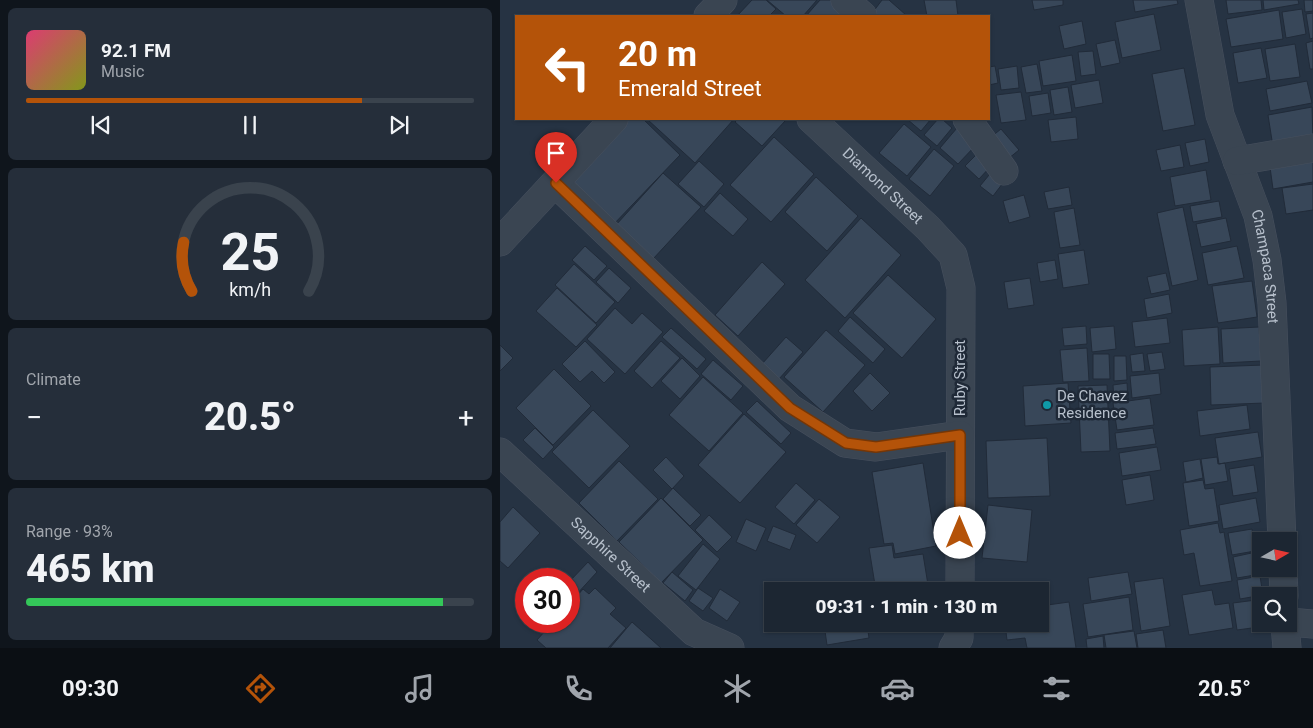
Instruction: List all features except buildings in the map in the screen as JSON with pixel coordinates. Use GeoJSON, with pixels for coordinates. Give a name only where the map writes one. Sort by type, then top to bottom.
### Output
{"type":"FeatureCollection","features":[{"type":"Feature","properties":{"kind":"street"},"geometry":{"type":"LineString","coordinates":[[709,15],[723,0]]}},
{"type":"Feature","properties":{"kind":"street"},"geometry":{"type":"LineString","coordinates":[[845,0],[862,15]]}},
{"type":"Feature","properties":{"kind":"street","name":"Champaca Street"},"geometry":{"type":"LineString","coordinates":[[1199,0],[1220,116],[1258,216],[1267,260],[1272,303],[1282,532]]}},
{"type":"Feature","properties":{"kind":"street"},"geometry":{"type":"LineString","coordinates":[[500,242],[613,120]]}},
{"type":"Feature","properties":{"kind":"street","name":"Diamond Street"},"geometry":{"type":"LineString","coordinates":[[812,120],[928,228],[953,255]]}},
{"type":"Feature","properties":{"kind":"street"},"geometry":{"type":"LineString","coordinates":[[968,120],[1004,171]]}},
{"type":"Feature","properties":{"kind":"street"},"geometry":{"type":"LineString","coordinates":[[1237,161],[1313,148]]}},
{"type":"Feature","properties":{"kind":"street"},"geometry":{"type":"LineString","coordinates":[[556,183],[790,408],[846,443],[876,447],[960,435]]}},
{"type":"Feature","properties":{"kind":"street","name":"Ruby Street"},"geometry":{"type":"LineString","coordinates":[[953,255],[960,288],[960,582]]}},
{"type":"Feature","properties":{"kind":"street","name":"Sapphire Street"},"geometry":{"type":"LineString","coordinates":[[500,452],[694,632],[730,648]]}},
{"type":"Feature","properties":{"kind":"street"},"geometry":{"type":"LineString","coordinates":[[1297,623],[1313,624]]}},
{"type":"Feature","properties":{"kind":"street"},"geometry":{"type":"LineString","coordinates":[[953,648],[960,638],[960,632]]}},
{"type":"Feature","properties":{"kind":"street"},"geometry":{"type":"LineString","coordinates":[[1286,632],[1287,648]]}},
{"type":"Feature","properties":{"kind":"place","name":"De Chavez Residence"},"geometry":{"type":"Point","coordinates":[1047,405]}},
{"type":"Feature","properties":{"kind":"route"},"geometry":{"type":"LineString","coordinates":[[556,183],[790,408],[846,443],[876,447],[960,435],[960,533]]}}]}
